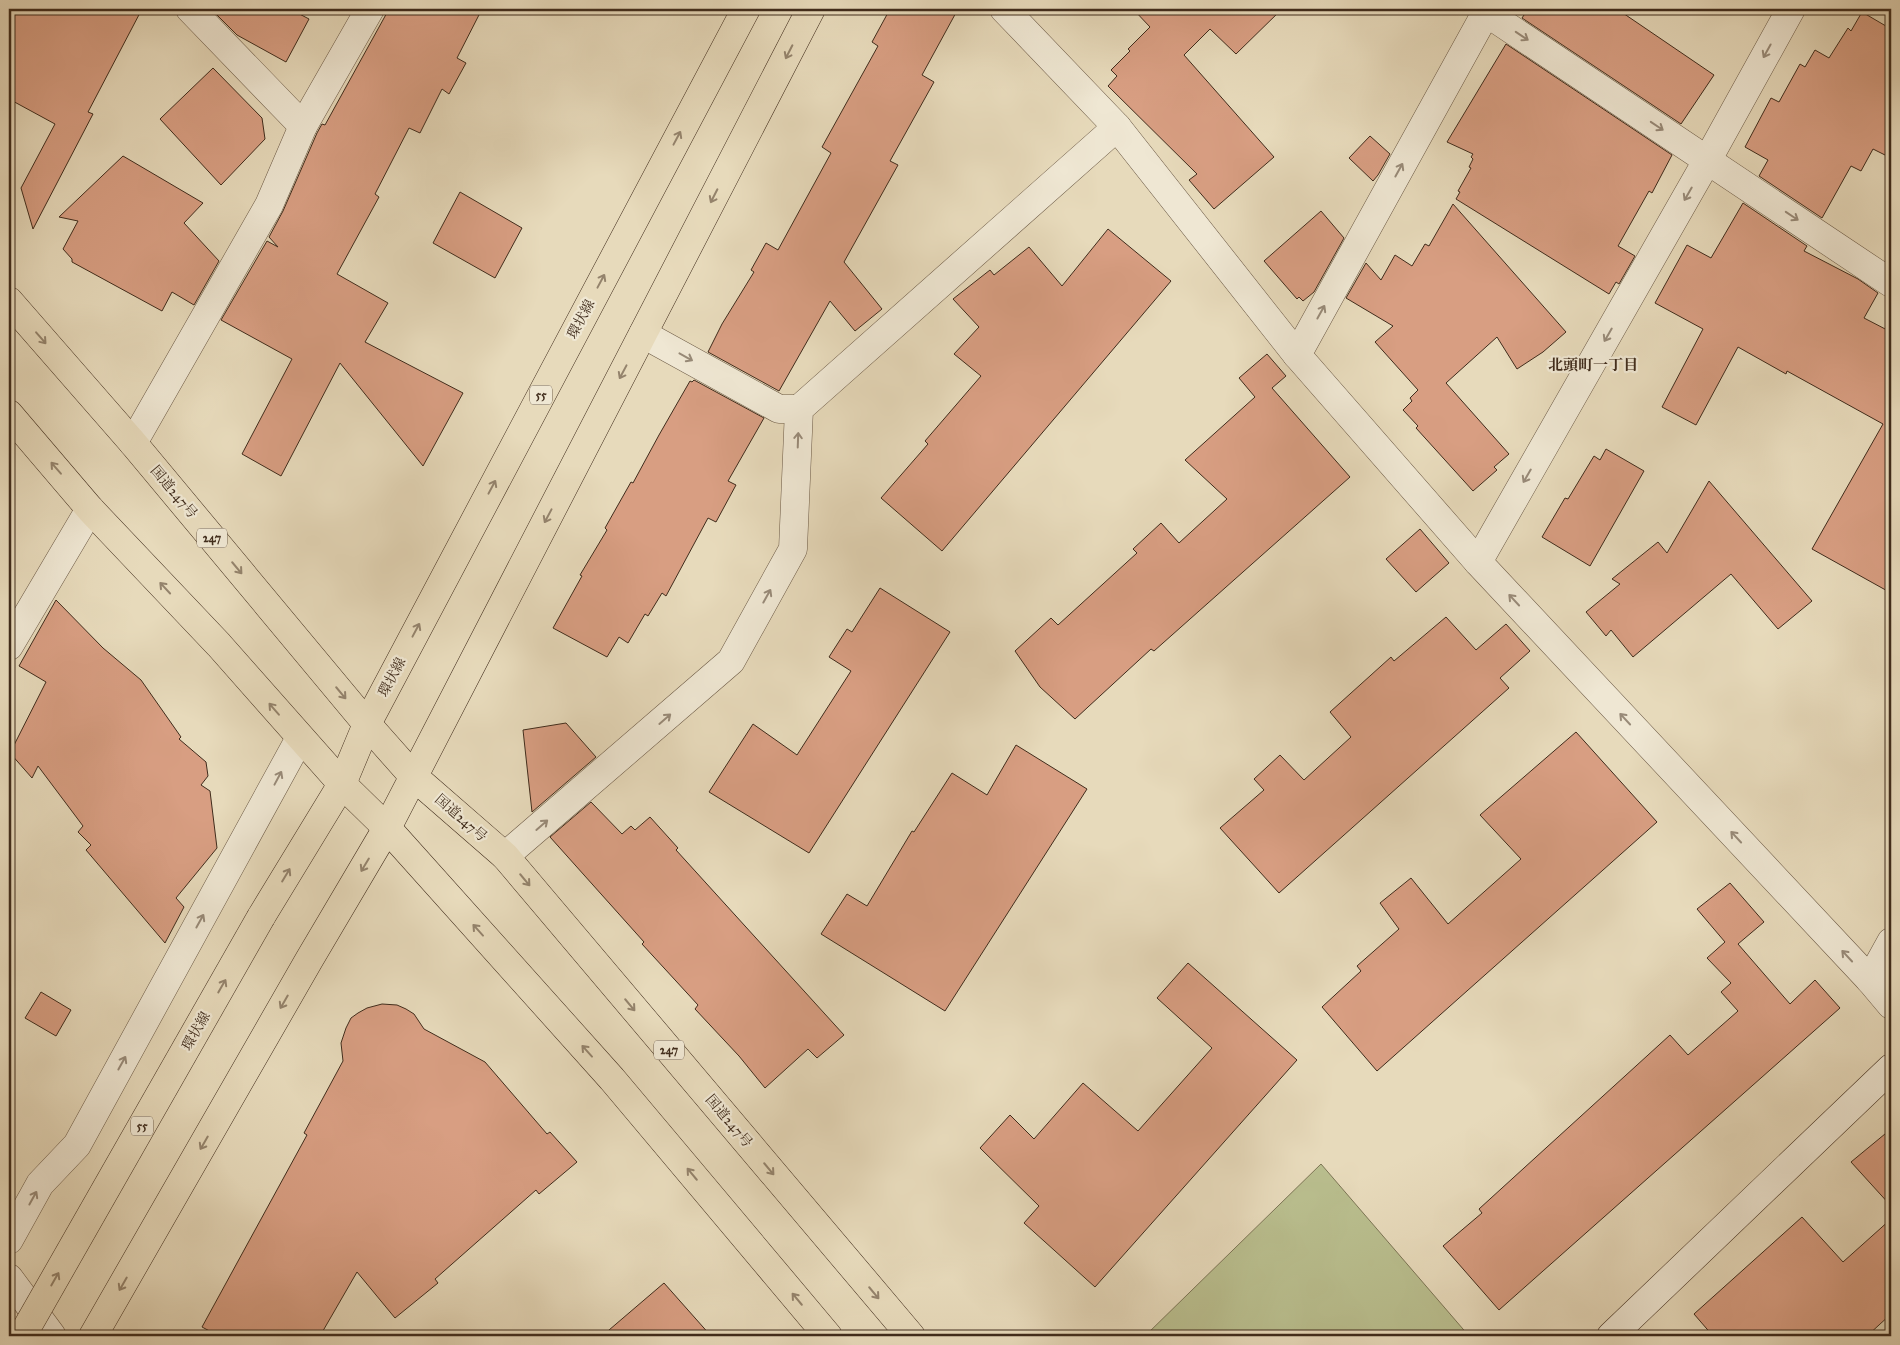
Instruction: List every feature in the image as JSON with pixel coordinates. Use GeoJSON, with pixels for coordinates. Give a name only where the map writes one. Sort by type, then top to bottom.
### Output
{"type":"FeatureCollection","features":[{"type":"Feature","properties":{"kind":"main road","name":"環状線"},"geometry":{"type":"LineString","coordinates":[[22,1336],[261,917],[342,784],[367,724],[746,9]]}},
{"type":"Feature","properties":{"kind":"main road"},"geometry":{"type":"LineString","coordinates":[[94,1336],[309,960],[387,828],[811,9]]}},
{"type":"Feature","properties":{"kind":"main road","name":"国道247号"},"geometry":{"type":"LineString","coordinates":[[9,301],[133,443],[367,724],[413,776],[505,856],[911,1336]]}},
{"type":"Feature","properties":{"kind":"main road"},"geometry":{"type":"LineString","coordinates":[[9,414],[90,508],[219,645],[342,784],[387,828],[612,1079],[828,1336]]}},
{"type":"Feature","properties":{"kind":"street"},"geometry":{"type":"LineString","coordinates":[[190,9],[303,126]]}},
{"type":"Feature","properties":{"kind":"street"},"geometry":{"type":"LineString","coordinates":[[133,443],[269,205],[303,126],[370,9]]}},
{"type":"Feature","properties":{"kind":"street"},"geometry":{"type":"LineString","coordinates":[[1004,9],[1117,127],[1297,355],[1478,562],[1870,980],[1891,1005]]}},
{"type":"Feature","properties":{"kind":"street"},"geometry":{"type":"LineString","coordinates":[[1478,562],[1708,160],[1791,9]]}},
{"type":"Feature","properties":{"kind":"street"},"geometry":{"type":"LineString","coordinates":[[1297,355],[1485,10],[1891,283]]}},
{"type":"Feature","properties":{"kind":"street"},"geometry":{"type":"LineString","coordinates":[[643,334],[779,409],[799,409],[1117,127]]}},
{"type":"Feature","properties":{"kind":"street"},"geometry":{"type":"LineString","coordinates":[[505,856],[732,662],[793,549],[799,409]]}},
{"type":"Feature","properties":{"kind":"street"},"geometry":{"type":"LineString","coordinates":[[9,646],[90,508]]}},
{"type":"Feature","properties":{"kind":"street"},"geometry":{"type":"LineString","coordinates":[[9,1240],[40,1184],[77,1144],[300,738]]}},
{"type":"Feature","properties":{"kind":"street"},"geometry":{"type":"LineString","coordinates":[[1870,980],[1891,942]]}},
{"type":"Feature","properties":{"kind":"street"},"geometry":{"type":"LineString","coordinates":[[1611,1336],[1891,1068]]}},
{"type":"Feature","properties":{"kind":"street"},"geometry":{"type":"LineString","coordinates":[[9,1278],[52,1336]]}},
{"type":"Feature","properties":{"kind":"green space"},"geometry":{"type":"Polygon","coordinates":[[[1321,1164],[1469,1336],[1145,1336],[1321,1164]]]}},
{"type":"Feature","properties":{"kind":"building"},"geometry":{"type":"Polygon","coordinates":[[[9,9],[142,9],[88,112],[93,114],[33,229],[21,188],[55,124],[9,99],[9,9]]]}},
{"type":"Feature","properties":{"kind":"building"},"geometry":{"type":"Polygon","coordinates":[[[211,9],[290,9],[309,19],[286,62],[237,35],[211,9]]]}},
{"type":"Feature","properties":{"kind":"building"},"geometry":{"type":"Polygon","coordinates":[[[389,9],[482,9],[457,58],[466,63],[449,94],[442,89],[420,133],[409,128],[375,194],[379,197],[337,274],[388,303],[365,342],[463,393],[423,466],[340,363],[281,476],[242,454],[292,359],[221,320],[267,241],[278,247],[269,237],[283,211],[317,133],[322,124],[325,125],[389,9]]]}},
{"type":"Feature","properties":{"kind":"building"},"geometry":{"type":"Polygon","coordinates":[[[890,9],[958,9],[922,75],[934,82],[890,161],[898,165],[844,262],[882,309],[855,331],[830,301],[779,391],[708,352],[722,324],[754,272],[751,270],[766,243],[778,250],[831,153],[822,147],[878,46],[872,42],[890,9]]]}},
{"type":"Feature","properties":{"kind":"building"},"geometry":{"type":"Polygon","coordinates":[[[1133,9],[1282,9],[1236,54],[1210,29],[1184,55],[1274,157],[1214,209],[1189,180],[1197,174],[1108,86],[1117,76],[1111,70],[1130,51],[1128,49],[1150,27],[1133,9]]]}},
{"type":"Feature","properties":{"kind":"building"},"geometry":{"type":"Polygon","coordinates":[[[1528,9],[1617,9],[1714,75],[1681,124],[1522,18],[1528,9]]]}},
{"type":"Feature","properties":{"kind":"building"},"geometry":{"type":"Polygon","coordinates":[[[1862,12],[1891,29],[1891,158],[1873,149],[1861,171],[1851,166],[1822,218],[1759,176],[1768,160],[1745,147],[1771,98],[1779,102],[1800,64],[1805,67],[1815,50],[1829,58],[1848,28],[1851,31],[1862,12]]]}},
{"type":"Feature","properties":{"kind":"building"},"geometry":{"type":"Polygon","coordinates":[[[1506,44],[1672,155],[1652,193],[1649,191],[1618,246],[1635,256],[1619,284],[1616,282],[1609,294],[1456,199],[1460,192],[1458,191],[1471,168],[1469,167],[1473,154],[1447,142],[1506,44]]]}},
{"type":"Feature","properties":{"kind":"building"},"geometry":{"type":"Polygon","coordinates":[[[213,68],[262,118],[265,139],[221,185],[160,119],[213,68]]]}},
{"type":"Feature","properties":{"kind":"building"},"geometry":{"type":"Polygon","coordinates":[[[1370,136],[1390,154],[1373,181],[1349,158],[1370,136]]]}},
{"type":"Feature","properties":{"kind":"building"},"geometry":{"type":"Polygon","coordinates":[[[123,156],[203,203],[184,223],[219,261],[194,305],[172,292],[162,311],[72,262],[72,259],[63,249],[78,221],[59,217],[123,156]]]}},
{"type":"Feature","properties":{"kind":"building"},"geometry":{"type":"Polygon","coordinates":[[[460,192],[522,228],[495,278],[433,243],[460,192]]]}},
{"type":"Feature","properties":{"kind":"building"},"geometry":{"type":"Polygon","coordinates":[[[1743,203],[1807,246],[1804,251],[1858,279],[1878,293],[1864,318],[1891,332],[1891,593],[1812,549],[1883,424],[1787,371],[1786,374],[1738,347],[1696,425],[1662,407],[1703,329],[1655,303],[1687,245],[1711,258],[1743,203]]]}},
{"type":"Feature","properties":{"kind":"building"},"geometry":{"type":"Polygon","coordinates":[[[1453,204],[1566,332],[1543,352],[1517,369],[1497,337],[1446,383],[1509,454],[1494,467],[1497,470],[1473,491],[1416,428],[1418,426],[1403,410],[1412,401],[1410,398],[1418,390],[1375,342],[1393,326],[1346,298],[1366,263],[1381,280],[1395,255],[1412,266],[1425,244],[1429,246],[1453,204]]]}},
{"type":"Feature","properties":{"kind":"building"},"geometry":{"type":"Polygon","coordinates":[[[1321,211],[1344,238],[1314,292],[1303,301],[1299,297],[1297,299],[1264,261],[1321,211]]]}},
{"type":"Feature","properties":{"kind":"building"},"geometry":{"type":"Polygon","coordinates":[[[1108,229],[1171,281],[942,551],[881,498],[928,444],[925,441],[981,376],[954,354],[979,327],[953,299],[990,270],[994,275],[1029,247],[1062,286],[1108,229]]]}},
{"type":"Feature","properties":{"kind":"building"},"geometry":{"type":"Polygon","coordinates":[[[1267,354],[1286,376],[1272,388],[1350,477],[1154,651],[1151,649],[1075,719],[1040,687],[1015,651],[1051,618],[1058,625],[1137,553],[1133,549],[1161,523],[1179,543],[1227,499],[1185,460],[1255,397],[1239,378],[1267,354]]]}},
{"type":"Feature","properties":{"kind":"building"},"geometry":{"type":"Polygon","coordinates":[[[694,380],[764,418],[728,481],[736,485],[716,522],[708,518],[666,596],[662,593],[648,616],[645,614],[628,643],[619,637],[607,657],[553,628],[631,482],[633,483],[690,381],[694,380]]]}},
{"type":"Feature","properties":{"kind":"building"},"geometry":{"type":"Polygon","coordinates":[[[1606,449],[1644,471],[1590,566],[1542,537],[1565,498],[1568,499],[1594,456],[1600,460],[1606,449]]]}},
{"type":"Feature","properties":{"kind":"building"},"geometry":{"type":"Polygon","coordinates":[[[1709,481],[1812,601],[1778,629],[1731,574],[1633,657],[1611,630],[1606,636],[1586,612],[1620,584],[1612,579],[1658,542],[1667,553],[1709,481]]]}},
{"type":"Feature","properties":{"kind":"building"},"geometry":{"type":"Polygon","coordinates":[[[1420,529],[1449,563],[1416,592],[1386,559],[1420,529]]]}},
{"type":"Feature","properties":{"kind":"building"},"geometry":{"type":"Polygon","coordinates":[[[880,588],[950,632],[809,853],[709,792],[753,724],[797,755],[851,671],[829,657],[847,629],[852,632],[880,588]]]}},
{"type":"Feature","properties":{"kind":"building"},"geometry":{"type":"Polygon","coordinates":[[[56,600],[103,648],[141,680],[181,737],[179,739],[206,762],[208,776],[201,785],[210,791],[217,848],[176,898],[184,907],[165,943],[86,850],[91,845],[78,832],[83,826],[38,766],[32,778],[10,753],[46,682],[19,666],[56,600]]]}},
{"type":"Feature","properties":{"kind":"building"},"geometry":{"type":"Polygon","coordinates":[[[1446,617],[1476,650],[1506,624],[1530,651],[1500,678],[1509,688],[1279,893],[1220,828],[1264,790],[1254,779],[1280,755],[1304,780],[1351,737],[1330,712],[1391,657],[1394,661],[1446,617]]]}},
{"type":"Feature","properties":{"kind":"building"},"geometry":{"type":"Polygon","coordinates":[[[566,723],[596,757],[532,812],[523,730],[566,723]]]}},
{"type":"Feature","properties":{"kind":"building"},"geometry":{"type":"Polygon","coordinates":[[[1576,732],[1657,822],[1377,1071],[1322,1007],[1361,971],[1357,966],[1399,929],[1380,903],[1411,878],[1448,924],[1521,859],[1480,815],[1576,732]]]}},
{"type":"Feature","properties":{"kind":"building"},"geometry":{"type":"Polygon","coordinates":[[[1016,745],[1087,789],[945,1011],[821,934],[847,894],[867,906],[912,831],[914,832],[952,773],[987,795],[1016,745]]]}},
{"type":"Feature","properties":{"kind":"building"},"geometry":{"type":"Polygon","coordinates":[[[591,802],[622,834],[631,826],[635,830],[650,817],[678,848],[676,850],[844,1035],[817,1058],[808,1049],[765,1088],[739,1056],[695,1009],[698,1005],[642,944],[644,942],[550,837],[591,802]]]}},
{"type":"Feature","properties":{"kind":"building"},"geometry":{"type":"Polygon","coordinates":[[[1730,883],[1764,922],[1738,944],[1790,1004],[1815,980],[1840,1008],[1499,1310],[1443,1246],[1482,1213],[1479,1209],[1670,1035],[1688,1055],[1738,1011],[1721,992],[1731,983],[1707,958],[1725,942],[1697,909],[1730,883]]]}},
{"type":"Feature","properties":{"kind":"building"},"geometry":{"type":"Polygon","coordinates":[[[1188,963],[1297,1060],[1095,1287],[1024,1223],[1039,1206],[980,1148],[1010,1115],[1034,1139],[1083,1083],[1138,1131],[1212,1048],[1157,998],[1188,963]]]}},
{"type":"Feature","properties":{"kind":"building"},"geometry":{"type":"Polygon","coordinates":[[[41,992],[71,1010],[56,1036],[25,1018],[41,992]]]}},
{"type":"Feature","properties":{"kind":"building"},"geometry":{"type":"Polygon","coordinates":[[[382,1004],[397,1005],[406,1009],[414,1014],[424,1029],[485,1062],[547,1134],[550,1132],[577,1162],[539,1194],[536,1190],[435,1279],[438,1283],[395,1318],[357,1272],[320,1336],[219,1336],[202,1327],[307,1135],[304,1133],[343,1061],[341,1043],[346,1028],[351,1018],[358,1013],[367,1008],[382,1004]]]}},
{"type":"Feature","properties":{"kind":"building"},"geometry":{"type":"Polygon","coordinates":[[[1891,1129],[1891,1206],[1851,1162],[1891,1129]]]}},
{"type":"Feature","properties":{"kind":"building"},"geometry":{"type":"Polygon","coordinates":[[[1802,1217],[1843,1262],[1891,1219],[1891,1314],[1867,1336],[1713,1336],[1694,1314],[1802,1217]]]}},
{"type":"Feature","properties":{"kind":"building"},"geometry":{"type":"Polygon","coordinates":[[[664,1283],[711,1336],[602,1336],[664,1283]]]}},
{"type":"Feature","properties":{"kind":"district","name":"北頭町一丁目"},"geometry":{"type":"Point","coordinates":[1593,365]}}]}
